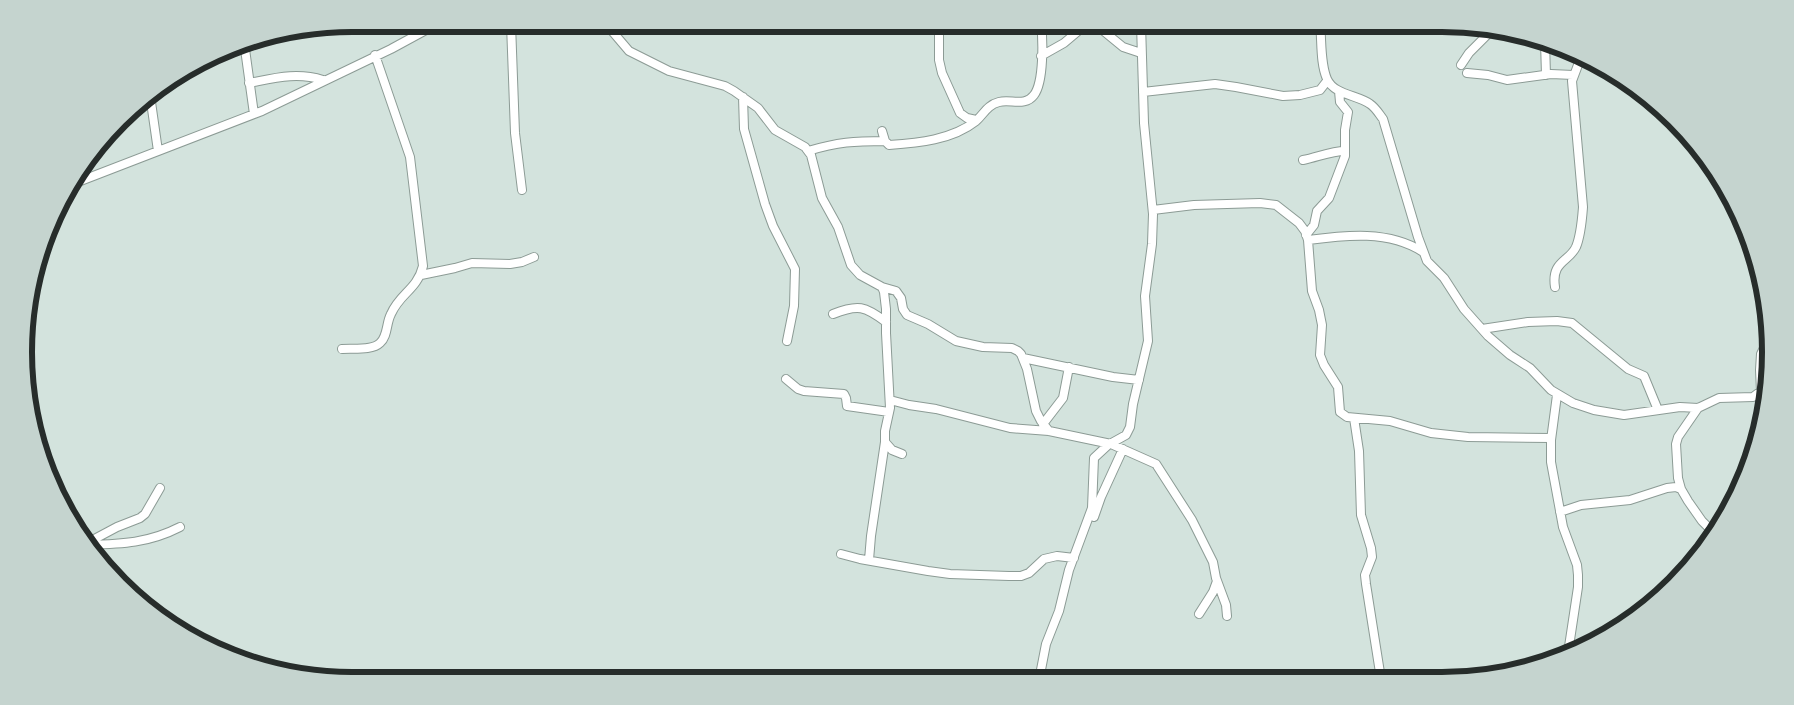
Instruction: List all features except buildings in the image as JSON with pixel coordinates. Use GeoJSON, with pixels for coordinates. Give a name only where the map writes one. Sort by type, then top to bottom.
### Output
{"type":"FeatureCollection","features":[{"type":"Feature","properties":{"kind":"street"},"geometry":{"type":"LineString","coordinates":[[83,180],[254,114],[422,32]]}},
{"type":"Feature","properties":{"kind":"street"},"geometry":{"type":"LineString","coordinates":[[511,32],[515,133],[522,190]]}},
{"type":"Feature","properties":{"kind":"street"},"geometry":{"type":"LineString","coordinates":[[613,32],[629,51],[670,71],[725,86],[758,108],[775,130],[805,147],[814,160],[822,198],[838,227],[851,265],[860,276],[882,287],[896,291],[901,298],[907,315],[928,324],[956,341],[983,347],[1018,350],[1023,358],[1031,383],[1036,411],[1048,432]]}},
{"type":"Feature","properties":{"kind":"street"},"geometry":{"type":"LineString","coordinates":[[939,32],[939,60],[942,73],[960,113],[967,118],[976,120]]}},
{"type":"Feature","properties":{"kind":"street"},"geometry":{"type":"LineString","coordinates":[[882,130],[885,141],[889,146],[947,137],[976,120],[989,106],[999,102],[1026,101],[1032,98],[1041,78],[1041,32]]}},
{"type":"Feature","properties":{"kind":"street"},"geometry":{"type":"LineString","coordinates":[[1041,56],[1064,43],[1077,32]]}},
{"type":"Feature","properties":{"kind":"street"},"geometry":{"type":"LineString","coordinates":[[1104,32],[1123,47],[1140,52]]}},
{"type":"Feature","properties":{"kind":"street"},"geometry":{"type":"LineString","coordinates":[[1041,672],[1046,644],[1059,612],[1069,570],[1081,542],[1092,508],[1094,458],[1126,435],[1130,427],[1148,340],[1145,296],[1152,244],[1153,210],[1144,123],[1141,32]]}},
{"type":"Feature","properties":{"kind":"street"},"geometry":{"type":"LineString","coordinates":[[1321,32],[1327,81],[1339,91],[1369,103],[1378,111],[1383,119],[1423,252],[1431,266],[1444,278],[1464,309],[1482,329],[1510,355],[1530,368],[1557,395],[1573,404],[1594,410],[1624,414],[1680,407],[1698,408],[1719,398],[1753,398],[1759,392]]}},
{"type":"Feature","properties":{"kind":"street"},"geometry":{"type":"LineString","coordinates":[[1461,65],[1469,53],[1486,36]]}},
{"type":"Feature","properties":{"kind":"street"},"geometry":{"type":"LineString","coordinates":[[1545,49],[1546,75]]}},
{"type":"Feature","properties":{"kind":"street"},"geometry":{"type":"LineString","coordinates":[[245,51],[254,114]]}},
{"type":"Feature","properties":{"kind":"street"},"geometry":{"type":"LineString","coordinates":[[342,349],[373,347],[380,344],[385,336],[390,316],[400,299],[417,283],[422,266],[410,157],[375,56]]}},
{"type":"Feature","properties":{"kind":"street"},"geometry":{"type":"LineString","coordinates":[[1555,287],[1554,276],[1558,267],[1576,246],[1583,207],[1572,89],[1573,75],[1578,64]]}},
{"type":"Feature","properties":{"kind":"street"},"geometry":{"type":"LineString","coordinates":[[1466,73],[1488,75],[1508,80],[1546,75],[1573,75]]}},
{"type":"Feature","properties":{"kind":"street"},"geometry":{"type":"LineString","coordinates":[[249,83],[296,75],[323,80]]}},
{"type":"Feature","properties":{"kind":"street"},"geometry":{"type":"LineString","coordinates":[[1143,92],[1215,84],[1236,86],[1283,96],[1300,95],[1320,90],[1327,81]]}},
{"type":"Feature","properties":{"kind":"street"},"geometry":{"type":"LineString","coordinates":[[1307,238],[1314,225],[1318,211],[1329,198],[1345,156],[1345,130],[1348,112],[1340,102],[1339,91]]}},
{"type":"Feature","properties":{"kind":"street"},"geometry":{"type":"LineString","coordinates":[[743,97],[744,129],[765,204],[773,226],[795,269],[794,306],[787,341]]}},
{"type":"Feature","properties":{"kind":"street"},"geometry":{"type":"LineString","coordinates":[[151,104],[158,151]]}},
{"type":"Feature","properties":{"kind":"street"},"geometry":{"type":"LineString","coordinates":[[808,151],[842,142],[858,140],[885,141]]}},
{"type":"Feature","properties":{"kind":"street"},"geometry":{"type":"LineString","coordinates":[[1304,160],[1332,152],[1345,151]]}},
{"type":"Feature","properties":{"kind":"street"},"geometry":{"type":"LineString","coordinates":[[1153,210],[1194,205],[1268,204],[1276,205],[1299,223],[1307,238],[1312,291],[1322,325],[1320,354],[1324,365],[1338,387],[1340,412],[1346,417],[1390,421],[1431,433],[1468,437],[1551,438]]}},
{"type":"Feature","properties":{"kind":"street"},"geometry":{"type":"LineString","coordinates":[[1307,238],[1374,235],[1407,244],[1423,252]]}},
{"type":"Feature","properties":{"kind":"street"},"geometry":{"type":"LineString","coordinates":[[421,274],[455,268],[472,262],[510,264],[534,257]]}},
{"type":"Feature","properties":{"kind":"street"},"geometry":{"type":"LineString","coordinates":[[870,560],[871,536],[890,400],[885,297],[882,287]]}},
{"type":"Feature","properties":{"kind":"street"},"geometry":{"type":"LineString","coordinates":[[833,314],[848,308],[863,307],[886,322]]}},
{"type":"Feature","properties":{"kind":"street"},"geometry":{"type":"LineString","coordinates":[[1482,329],[1528,322],[1557,321],[1572,323],[1628,369],[1644,376],[1658,410]]}},
{"type":"Feature","properties":{"kind":"street"},"geometry":{"type":"LineString","coordinates":[[1761,376],[1762,352]]}},
{"type":"Feature","properties":{"kind":"street"},"geometry":{"type":"LineString","coordinates":[[1023,358],[1113,377],[1139,380]]}},
{"type":"Feature","properties":{"kind":"street"},"geometry":{"type":"LineString","coordinates":[[1043,424],[1063,398],[1069,367]]}},
{"type":"Feature","properties":{"kind":"street"},"geometry":{"type":"LineString","coordinates":[[786,378],[798,389],[804,391],[844,394],[846,395],[846,406],[889,412]]}},
{"type":"Feature","properties":{"kind":"street"},"geometry":{"type":"LineString","coordinates":[[1557,395],[1551,438],[1551,462],[1560,512],[1577,565],[1578,575],[1570,645]]}},
{"type":"Feature","properties":{"kind":"street"},"geometry":{"type":"LineString","coordinates":[[890,400],[944,411],[1010,428],[1048,432],[1111,444],[1156,464],[1192,520],[1213,562],[1217,581],[1226,605],[1227,616]]}},
{"type":"Feature","properties":{"kind":"street"},"geometry":{"type":"LineString","coordinates":[[1698,408],[1678,437],[1676,444],[1678,478],[1681,489],[1702,521],[1709,528]]}},
{"type":"Feature","properties":{"kind":"street"},"geometry":{"type":"LineString","coordinates":[[1354,418],[1360,451],[1361,516],[1372,557],[1365,575],[1380,672]]}},
{"type":"Feature","properties":{"kind":"street"},"geometry":{"type":"LineString","coordinates":[[885,442],[892,450],[902,454]]}},
{"type":"Feature","properties":{"kind":"street"},"geometry":{"type":"LineString","coordinates":[[1081,542],[1090,530],[1101,496],[1123,449]]}},
{"type":"Feature","properties":{"kind":"street"},"geometry":{"type":"LineString","coordinates":[[1560,512],[1581,505],[1630,500],[1667,488],[1676,487],[1681,489]]}},
{"type":"Feature","properties":{"kind":"street"},"geometry":{"type":"LineString","coordinates":[[94,540],[117,527],[140,518],[145,514],[160,488]]}},
{"type":"Feature","properties":{"kind":"street"},"geometry":{"type":"LineString","coordinates":[[97,544],[128,544],[166,534],[180,527]]}},
{"type":"Feature","properties":{"kind":"street"},"geometry":{"type":"LineString","coordinates":[[841,554],[950,574],[1021,576],[1029,573],[1044,559],[1057,556],[1074,558]]}},
{"type":"Feature","properties":{"kind":"street"},"geometry":{"type":"LineString","coordinates":[[1199,614],[1213,592],[1217,581]]}}]}
